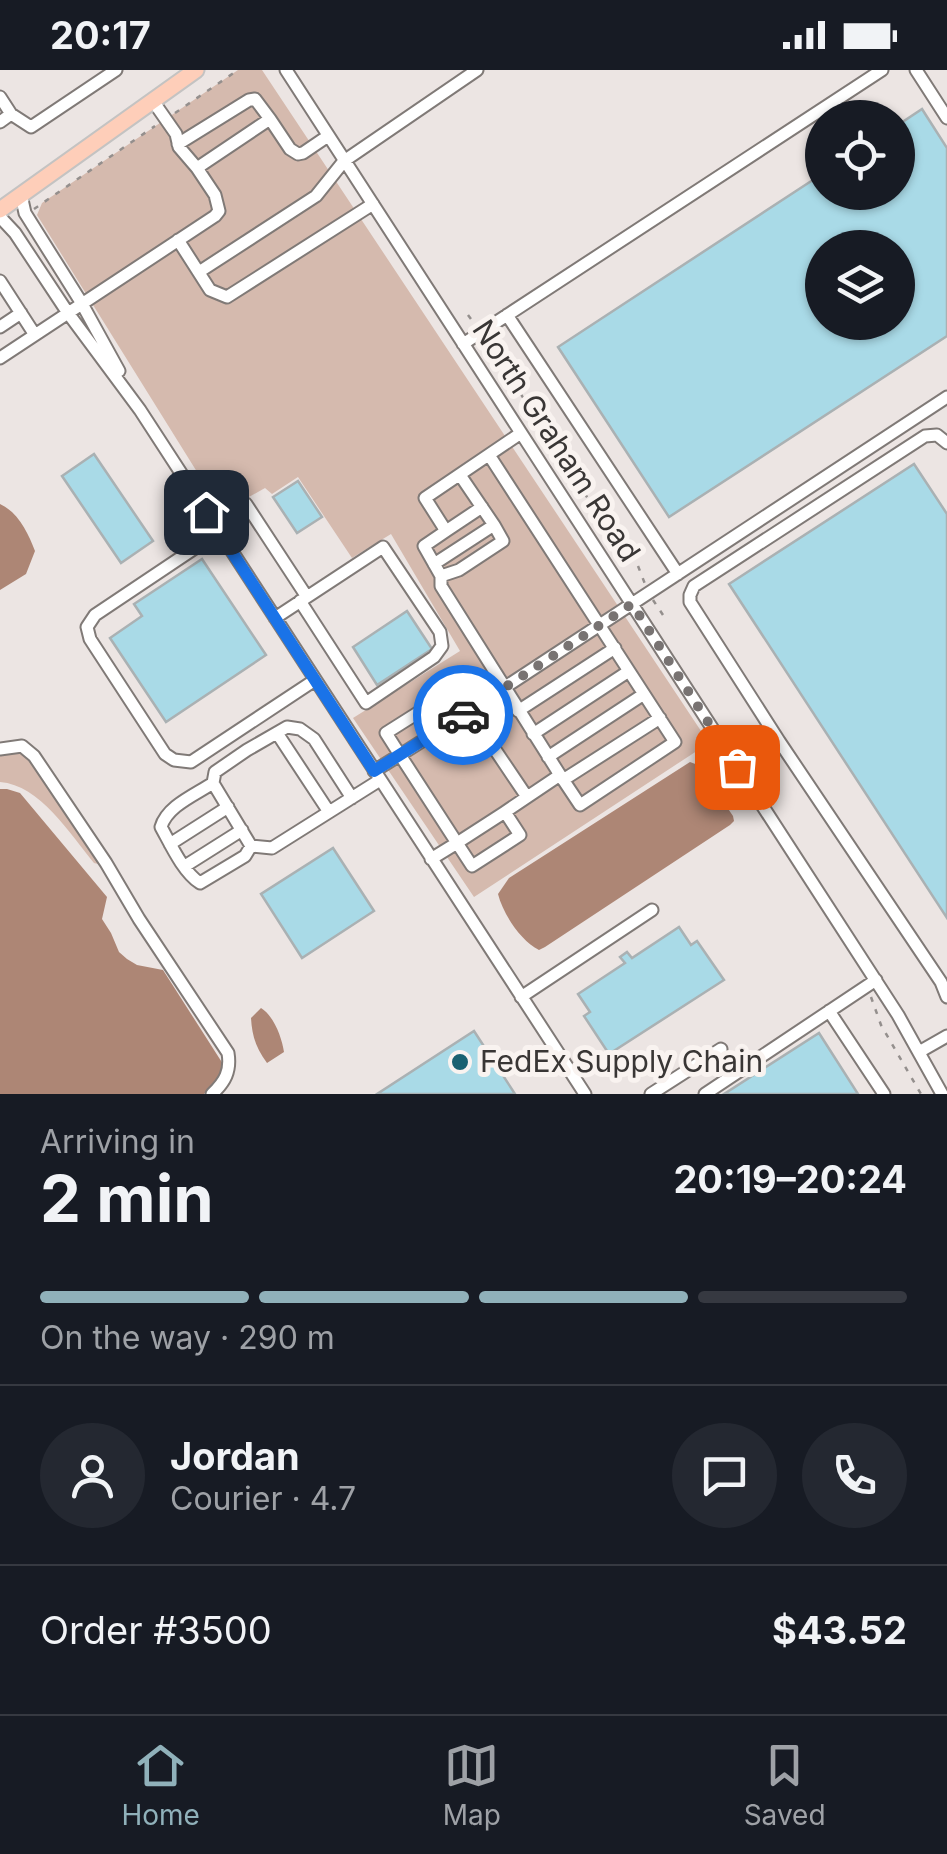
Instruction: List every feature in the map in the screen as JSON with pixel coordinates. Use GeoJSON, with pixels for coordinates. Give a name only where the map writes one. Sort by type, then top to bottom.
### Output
{"type":"FeatureCollection","features":[{"type":"Feature","properties":{"kind":"main road"},"geometry":{"type":"LineString","coordinates":[[6,204],[196,70]]}},
{"type":"Feature","properties":{"kind":"street"},"geometry":{"type":"LineString","coordinates":[[0,98],[6,118],[31,127],[116,70]]}},
{"type":"Feature","properties":{"kind":"street","name":"North Graham Road"},"geometry":{"type":"LineString","coordinates":[[286,70],[737,767],[942,1094]]}},
{"type":"Feature","properties":{"kind":"street"},"geometry":{"type":"LineString","coordinates":[[198,272],[316,196],[344,161],[477,70]]}},
{"type":"Feature","properties":{"kind":"street"},"geometry":{"type":"LineString","coordinates":[[463,344],[882,70]]}},
{"type":"Feature","properties":{"kind":"street"},"geometry":{"type":"LineString","coordinates":[[916,70],[947,118]]}},
{"type":"Feature","properties":{"kind":"street"},"geometry":{"type":"LineString","coordinates":[[178,144],[255,98],[298,154],[328,136]]}},
{"type":"Feature","properties":{"kind":"street"},"geometry":{"type":"LineString","coordinates":[[0,358],[219,211],[215,195],[178,144],[176,134],[153,100]]}},
{"type":"Feature","properties":{"kind":"street"},"geometry":{"type":"LineString","coordinates":[[197,168],[270,119]]}},
{"type":"Feature","properties":{"kind":"street"},"geometry":{"type":"LineString","coordinates":[[6,204],[25,212],[82,304],[140,410]]}},
{"type":"Feature","properties":{"kind":"street"},"geometry":{"type":"LineString","coordinates":[[6,204],[14,233],[140,410],[585,1094]]}},
{"type":"Feature","properties":{"kind":"street"},"geometry":{"type":"LineString","coordinates":[[178,240],[210,290],[227,296],[373,204]]}},
{"type":"Feature","properties":{"kind":"street"},"geometry":{"type":"LineString","coordinates":[[0,281],[35,334]]}},
{"type":"Feature","properties":{"kind":"street"},"geometry":{"type":"LineString","coordinates":[[0,327],[21,313]]}},
{"type":"Feature","properties":{"kind":"street"},"geometry":{"type":"LineString","coordinates":[[507,315],[678,574]]}},
{"type":"Feature","properties":{"kind":"street"},"geometry":{"type":"LineString","coordinates":[[252,846],[272,848],[352,798],[400,755],[947,397]]}},
{"type":"Feature","properties":{"kind":"street"},"geometry":{"type":"LineString","coordinates":[[446,531],[425,498],[521,433]]}},
{"type":"Feature","properties":{"kind":"street"},"geometry":{"type":"LineString","coordinates":[[947,443],[937,435],[925,436],[694,586],[690,602],[941,982],[947,997]]}},
{"type":"Feature","properties":{"kind":"street"},"geometry":{"type":"LineString","coordinates":[[482,507],[424,546],[438,570],[441,586],[580,804],[675,742],[490,455]]}},
{"type":"Feature","properties":{"kind":"street"},"geometry":{"type":"LineString","coordinates":[[438,570],[494,525],[460,475]]}},
{"type":"Feature","properties":{"kind":"street"},"geometry":{"type":"LineString","coordinates":[[246,504],[304,599],[366,703],[434,658],[442,646],[440,632],[383,547],[304,599],[275,618]]}},
{"type":"Feature","properties":{"kind":"street"},"geometry":{"type":"LineString","coordinates":[[219,532],[95,615],[87,627],[90,640],[164,754],[174,760],[190,762],[315,680]]}},
{"type":"Feature","properties":{"kind":"street"},"geometry":{"type":"LineString","coordinates":[[518,711],[615,648]]}},
{"type":"Feature","properties":{"kind":"street"},"geometry":{"type":"LineString","coordinates":[[533,734],[629,670]]}},
{"type":"Feature","properties":{"kind":"street"},"geometry":{"type":"LineString","coordinates":[[548,757],[644,694]]}},
{"type":"Feature","properties":{"kind":"street"},"geometry":{"type":"LineString","coordinates":[[449,724],[435,702],[386,733],[472,866],[520,835],[505,812]]}},
{"type":"Feature","properties":{"kind":"street"},"geometry":{"type":"LineString","coordinates":[[469,711],[527,797]]}},
{"type":"Feature","properties":{"kind":"street"},"geometry":{"type":"LineString","coordinates":[[431,859],[660,718]]}},
{"type":"Feature","properties":{"kind":"street"},"geometry":{"type":"LineString","coordinates":[[252,846],[212,783],[214,772],[287,728],[308,734],[352,798]]}},
{"type":"Feature","properties":{"kind":"street"},"geometry":{"type":"LineString","coordinates":[[277,733],[330,812]]}},
{"type":"Feature","properties":{"kind":"street"},"geometry":{"type":"LineString","coordinates":[[737,767],[779,741]]}},
{"type":"Feature","properties":{"kind":"street"},"geometry":{"type":"LineString","coordinates":[[0,749],[22,746],[34,756],[228,1053],[228,1075],[212,1094]]}},
{"type":"Feature","properties":{"kind":"street"},"geometry":{"type":"LineString","coordinates":[[212,783],[163,818],[161,827],[170,844],[200,883],[245,856],[252,846]]}},
{"type":"Feature","properties":{"kind":"street"},"geometry":{"type":"LineString","coordinates":[[170,844],[228,808]]}},
{"type":"Feature","properties":{"kind":"street"},"geometry":{"type":"LineString","coordinates":[[185,866],[242,830]]}},
{"type":"Feature","properties":{"kind":"street"},"geometry":{"type":"LineString","coordinates":[[521,997],[652,910]]}},
{"type":"Feature","properties":{"kind":"street"},"geometry":{"type":"LineString","coordinates":[[706,1094],[871,983]]}},
{"type":"Feature","properties":{"kind":"street"},"geometry":{"type":"LineString","coordinates":[[829,1011],[884,1094]]}},
{"type":"Feature","properties":{"kind":"street"},"geometry":{"type":"LineString","coordinates":[[918,1052],[947,1036]]}},
{"type":"Feature","properties":{"kind":"street"},"geometry":{"type":"LineString","coordinates":[[651,1094],[721,1049]]}},
{"type":"Feature","properties":{"kind":"path"},"geometry":{"type":"LineString","coordinates":[[33,210],[238,70]]}},
{"type":"Feature","properties":{"kind":"path"},"geometry":{"type":"LineString","coordinates":[[468,315],[621,550],[638,566],[664,616]]}},
{"type":"Feature","properties":{"kind":"path"},"geometry":{"type":"LineString","coordinates":[[871,983],[882,1025],[921,1094]]}},
{"type":"Feature","properties":{"kind":"shaded area"},"geometry":{"type":"Polygon","coordinates":[[[238,70],[262,70],[709,743],[474,897],[353,718],[460,651],[391,534],[352,558],[298,477],[272,494],[265,488],[222,512],[37,215],[42,203],[238,70]]]}},
{"type":"Feature","properties":{"kind":"shaded area"},"geometry":{"type":"Polygon","coordinates":[[[0,504],[18,518],[35,551],[26,574],[0,590],[0,504]]]}},
{"type":"Feature","properties":{"kind":"shaded area"},"geometry":{"type":"Polygon","coordinates":[[[21,751],[98,864],[41,801],[15,785],[0,782],[0,756],[21,751]]]}},
{"type":"Feature","properties":{"kind":"shaded area"},"geometry":{"type":"Polygon","coordinates":[[[690,762],[698,765],[734,821],[545,947],[539,950],[519,934],[498,894],[509,878],[690,762]]]}},
{"type":"Feature","properties":{"kind":"shaded area"},"geometry":{"type":"Polygon","coordinates":[[[0,789],[20,793],[107,897],[102,919],[119,952],[137,965],[163,970],[223,1064],[224,1072],[204,1094],[0,1094],[0,789]]]}},
{"type":"Feature","properties":{"kind":"shaded area"},"geometry":{"type":"Polygon","coordinates":[[[261,1008],[277,1028],[284,1052],[267,1063],[257,1047],[251,1018],[261,1008]]]}},
{"type":"Feature","properties":{"kind":"building"},"geometry":{"type":"Polygon","coordinates":[[[922,109],[947,148],[947,336],[669,517],[558,347],[805,185],[805,210],[915,210],[915,114],[922,109]]]}},
{"type":"Feature","properties":{"kind":"building"},"geometry":{"type":"Polygon","coordinates":[[[94,454],[153,541],[121,563],[62,476],[94,454]]]}},
{"type":"Feature","properties":{"kind":"building"},"geometry":{"type":"Polygon","coordinates":[[[914,464],[947,514],[947,918],[729,584],[914,464]]]}},
{"type":"Feature","properties":{"kind":"building"},"geometry":{"type":"Polygon","coordinates":[[[298,481],[322,517],[297,533],[273,497],[298,481]]]}},
{"type":"Feature","properties":{"kind":"building"},"geometry":{"type":"Polygon","coordinates":[[[202,559],[266,655],[166,722],[110,638],[142,616],[134,604],[202,559]]]}},
{"type":"Feature","properties":{"kind":"building"},"geometry":{"type":"Polygon","coordinates":[[[407,611],[432,649],[377,685],[353,647],[407,611]]]}},
{"type":"Feature","properties":{"kind":"building"},"geometry":{"type":"Polygon","coordinates":[[[333,848],[374,911],[302,958],[261,894],[333,848]]]}},
{"type":"Feature","properties":{"kind":"building"},"geometry":{"type":"Polygon","coordinates":[[[679,927],[691,945],[697,941],[724,980],[609,1054],[584,1016],[590,1012],[578,994],[625,963],[620,957],[627,952],[632,958],[679,927]]]}},
{"type":"Feature","properties":{"kind":"building","name":"FedEx Supply Chain"},"geometry":{"type":"Polygon","coordinates":[[[474,1031],[515,1094],[377,1094],[474,1031]]]}},
{"type":"Feature","properties":{"kind":"building"},"geometry":{"type":"Polygon","coordinates":[[[819,1033],[858,1094],[724,1094],[819,1033]]]}},
{"type":"Feature","properties":{"kind":"way so far"},"geometry":{"type":"LineString","coordinates":[[463,715],[632,604],[737,767]]}},
{"type":"Feature","properties":{"kind":"place","name":"FedEx Supply Chain"},"geometry":{"type":"Point","coordinates":[460,1062]}},
{"type":"Feature","properties":{"kind":"route"},"geometry":{"type":"LineString","coordinates":[[206,512],[374,771],[463,715]]}}]}
